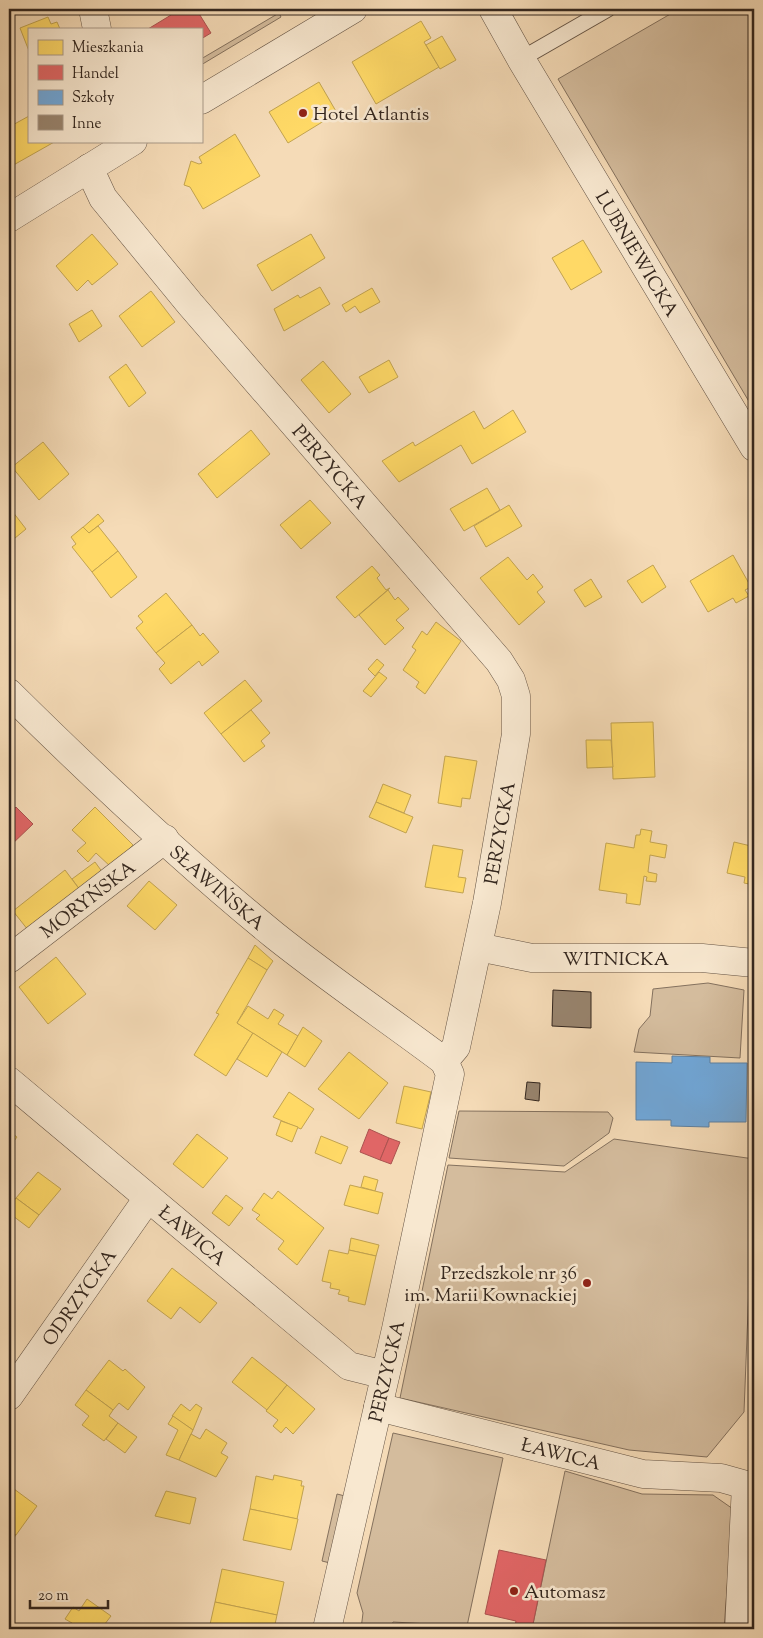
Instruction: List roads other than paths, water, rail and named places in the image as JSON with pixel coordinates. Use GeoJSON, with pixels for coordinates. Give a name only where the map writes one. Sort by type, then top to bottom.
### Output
{"type":"FeatureCollection","features":[{"type":"Feature","properties":{"kind":"street"},"geometry":{"type":"LineString","coordinates":[[93,9],[97,28]]}},
{"type":"Feature","properties":{"kind":"street"},"geometry":{"type":"LineString","coordinates":[[202,99],[353,9]]}},
{"type":"Feature","properties":{"kind":"street","name":"LUBNIEWICKA"},"geometry":{"type":"LineString","coordinates":[[493,9],[521,60],[754,447]]}},
{"type":"Feature","properties":{"kind":"street"},"geometry":{"type":"LineString","coordinates":[[9,218],[132,142]]}},
{"type":"Feature","properties":{"kind":"street","name":"PERZYCKA"},"geometry":{"type":"LineString","coordinates":[[89,168],[103,198],[190,304],[499,661],[511,680],[516,696],[516,734],[478,947],[456,1047],[444,1061],[450,1074],[378,1408],[327,1629]]}},
{"type":"Feature","properties":{"kind":"street","name":"SŁAWIŃSKA"},"geometry":{"type":"LineString","coordinates":[[9,693],[165,840],[272,933],[355,997],[444,1061]]}},
{"type":"Feature","properties":{"kind":"street","name":"MORYŃSKA"},"geometry":{"type":"LineString","coordinates":[[9,959],[165,840]]}},
{"type":"Feature","properties":{"kind":"street","name":"WITNICKA"},"geometry":{"type":"LineString","coordinates":[[478,947],[532,958],[702,958],[754,963]]}},
{"type":"Feature","properties":{"kind":"street","name":"ŁAWICA"},"geometry":{"type":"LineString","coordinates":[[9,1081],[349,1366],[385,1375]]}},
{"type":"Feature","properties":{"kind":"street","name":"ODRZYCKA"},"geometry":{"type":"LineString","coordinates":[[9,1396],[148,1198]]}},
{"type":"Feature","properties":{"kind":"street","name":"ŁAWICA"},"geometry":{"type":"LineString","coordinates":[[378,1408],[643,1474],[721,1478],[750,1483]]}},
{"type":"Feature","properties":{"kind":"street"},"geometry":{"type":"LineString","coordinates":[[739,1629],[750,1483]]}},
{"type":"Feature","properties":{"kind":"lane"},"geometry":{"type":"LineString","coordinates":[[521,60],[608,9]]}},
{"type":"Feature","properties":{"kind":"place","name":"Hotel Atlantis"},"geometry":{"type":"Point","coordinates":[303,113]}},
{"type":"Feature","properties":{"kind":"place","name":"Przedszkole nr 36 im. Marii Kownackiej"},"geometry":{"type":"Point","coordinates":[587,1283]}},
{"type":"Feature","properties":{"kind":"place","name":"Automasz"},"geometry":{"type":"Point","coordinates":[514,1591]}}]}
